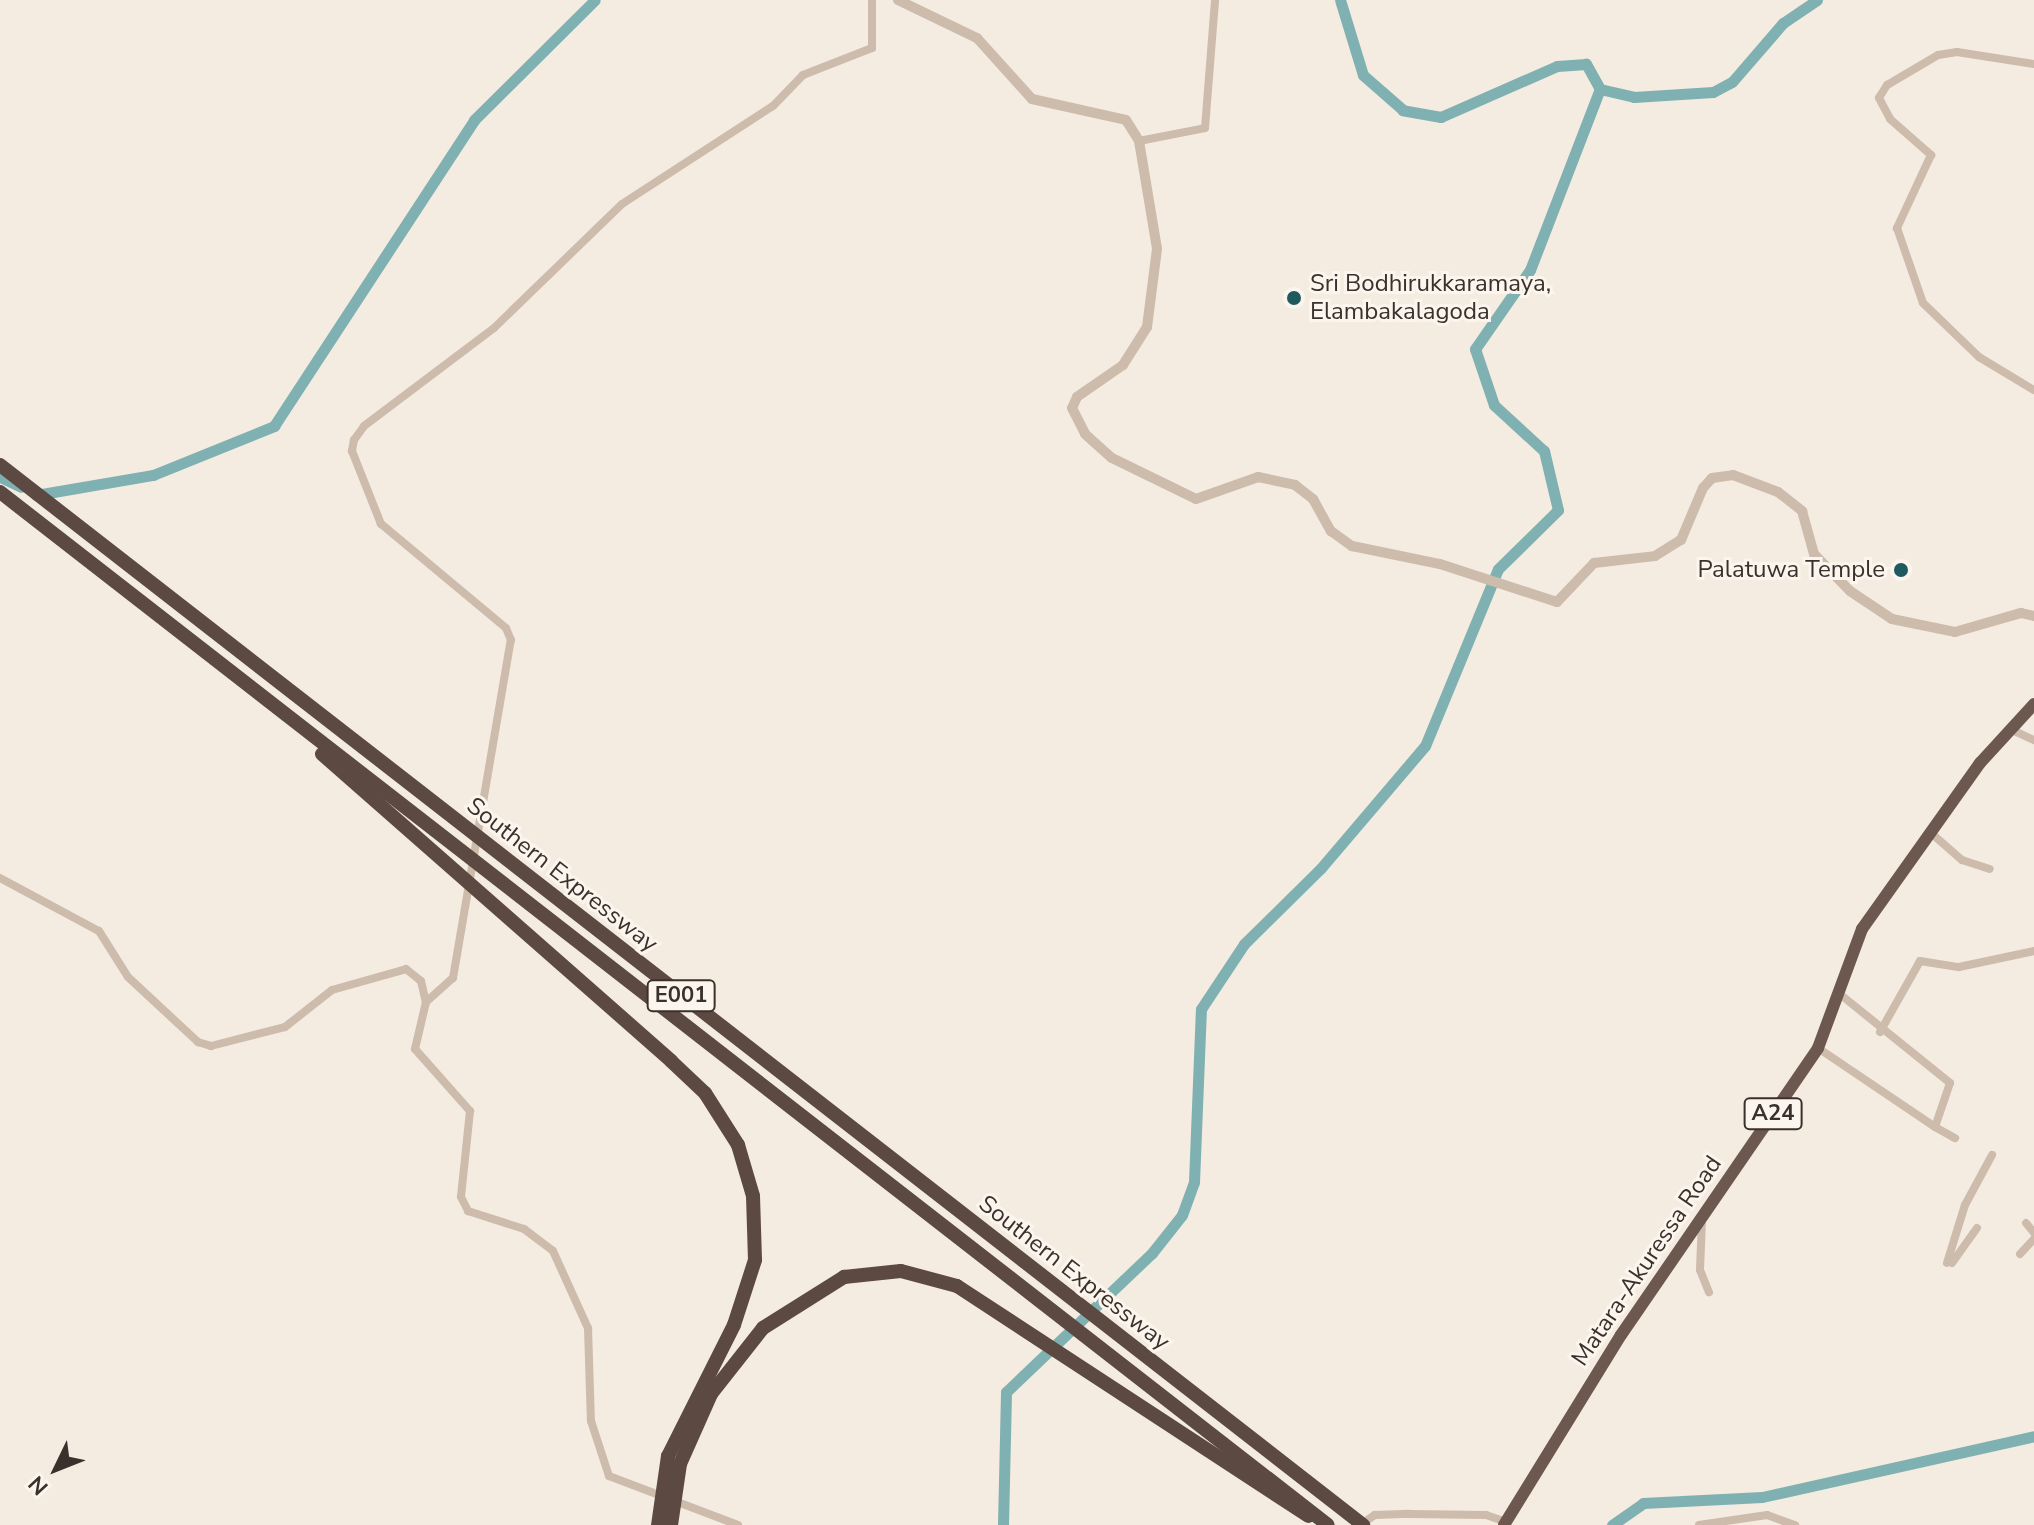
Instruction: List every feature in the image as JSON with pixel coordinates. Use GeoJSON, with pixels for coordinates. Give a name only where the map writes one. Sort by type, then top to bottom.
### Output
{"type":"FeatureCollection","features":[{"type":"Feature","properties":{"kind":"highway","name":"Southern Expressway"},"geometry":{"type":"LineString","coordinates":[[0,465],[1362,1525]]}},
{"type":"Feature","properties":{"kind":"highway","name":"Southern Expressway"},"geometry":{"type":"LineString","coordinates":[[0,492],[1328,1525]]}},
{"type":"Feature","properties":{"kind":"highway"},"geometry":{"type":"LineString","coordinates":[[173,626],[671,1061],[724,1118],[753,1196],[755,1260],[734,1325],[668,1456],[658,1525]]}},
{"type":"Feature","properties":{"kind":"highway","name":"Matara-Akuressa Road"},"geometry":{"type":"LineString","coordinates":[[1505,1524],[1702,1219],[1818,1048],[1841,995],[1862,929],[2010,729],[2034,704]]}},
{"type":"Feature","properties":{"kind":"highway"},"geometry":{"type":"LineString","coordinates":[[671,1525],[680,1464],[711,1394],[763,1328],[844,1277],[901,1271],[927,1275],[994,1307],[1321,1525]]}},
{"type":"Feature","properties":{"kind":"street"},"geometry":{"type":"LineString","coordinates":[[426,1002],[453,978],[511,640],[506,628],[381,524],[352,451],[354,440],[364,426],[494,328],[622,204],[773,106],[803,75],[872,48],[872,0]]}},
{"type":"Feature","properties":{"kind":"street"},"geometry":{"type":"LineString","coordinates":[[898,0],[977,38],[1032,99],[1126,120],[1139,141],[1157,249],[1147,327],[1123,365],[1077,397],[1072,408],[1085,434],[1112,458],[1183,496],[1196,499],[1258,477],[1295,485],[1313,499],[1339,539],[1467,573],[1546,601],[1566,600],[1594,563],[1655,556],[1681,540],[1703,488],[1712,478],[1733,475],[1778,492],[1802,511],[1814,554],[1850,591],[1892,619],[1955,632],[2021,613],[2034,616]]}},
{"type":"Feature","properties":{"kind":"street"},"geometry":{"type":"LineString","coordinates":[[1139,141],[1205,128],[1215,0]]}},
{"type":"Feature","properties":{"kind":"street"},"geometry":{"type":"LineString","coordinates":[[2034,64],[1957,52],[1938,55],[1887,85],[1879,98],[1890,119],[1931,155],[1897,228],[1923,303],[1979,357],[2034,390]]}},
{"type":"Feature","properties":{"kind":"street"},"geometry":{"type":"LineString","coordinates":[[2010,729],[2034,740]]}},
{"type":"Feature","properties":{"kind":"street"},"geometry":{"type":"LineString","coordinates":[[1931,833],[1962,860],[1990,869]]}},
{"type":"Feature","properties":{"kind":"street"},"geometry":{"type":"LineString","coordinates":[[0,878],[99,931],[128,977],[198,1042],[211,1046],[285,1027],[332,990],[406,969],[421,981],[426,1002],[415,1049],[470,1111],[461,1197],[468,1211],[524,1229],[553,1251],[588,1328],[591,1421],[609,1476],[738,1525]]}},
{"type":"Feature","properties":{"kind":"street"},"geometry":{"type":"LineString","coordinates":[[1880,1032],[1920,961],[1959,967],[2034,951]]}},
{"type":"Feature","properties":{"kind":"street"},"geometry":{"type":"LineString","coordinates":[[1841,995],[1880,1032],[1950,1083],[1935,1127]]}},
{"type":"Feature","properties":{"kind":"street"},"geometry":{"type":"LineString","coordinates":[[1818,1048],[1955,1138]]}},
{"type":"Feature","properties":{"kind":"street"},"geometry":{"type":"LineString","coordinates":[[1977,1228],[1949,1263],[1965,1205],[1992,1155]]}},
{"type":"Feature","properties":{"kind":"street"},"geometry":{"type":"LineString","coordinates":[[1702,1219],[1700,1270],[1709,1292]]}},
{"type":"Feature","properties":{"kind":"street"},"geometry":{"type":"LineString","coordinates":[[2026,1223],[2034,1233]]}},
{"type":"Feature","properties":{"kind":"street"},"geometry":{"type":"LineString","coordinates":[[2020,1254],[2034,1239]]}},
{"type":"Feature","properties":{"kind":"street"},"geometry":{"type":"LineString","coordinates":[[1362,1525],[1375,1515],[1397,1514],[1486,1515],[1505,1524]]}},
{"type":"Feature","properties":{"kind":"street"},"geometry":{"type":"LineString","coordinates":[[1699,1525],[1767,1515],[1795,1525]]}},
{"type":"Feature","properties":{"kind":"waterway"},"geometry":{"type":"LineString","coordinates":[[36,495],[153,475],[274,426],[474,120],[595,0]]}},
{"type":"Feature","properties":{"kind":"waterway"},"geometry":{"type":"LineString","coordinates":[[1003,1525],[1006,1392],[1152,1253],[1182,1215],[1194,1182],[1201,1009],[1244,944],[1321,868],[1425,746],[1498,569],[1558,510],[1544,451],[1494,405],[1475,349],[1530,270],[1600,89],[1586,64],[1557,66],[1441,117],[1403,110],[1363,75],[1340,0]]}},
{"type":"Feature","properties":{"kind":"waterway"},"geometry":{"type":"LineString","coordinates":[[1600,89],[1634,97],[1713,92],[1732,82],[1783,23],[1817,0]]}},
{"type":"Feature","properties":{"kind":"waterway"},"geometry":{"type":"LineString","coordinates":[[0,477],[21,487]]}},
{"type":"Feature","properties":{"kind":"waterway"},"geometry":{"type":"LineString","coordinates":[[1612,1525],[1643,1503],[1762,1497],[2034,1436]]}},
{"type":"Feature","properties":{"kind":"place","name":"Sri Bodhirukkaramaya, Elambakalagoda"},"geometry":{"type":"Point","coordinates":[1294,298]}},
{"type":"Feature","properties":{"kind":"place","name":"Palatuwa Temple"},"geometry":{"type":"Point","coordinates":[1901,570]}}]}
